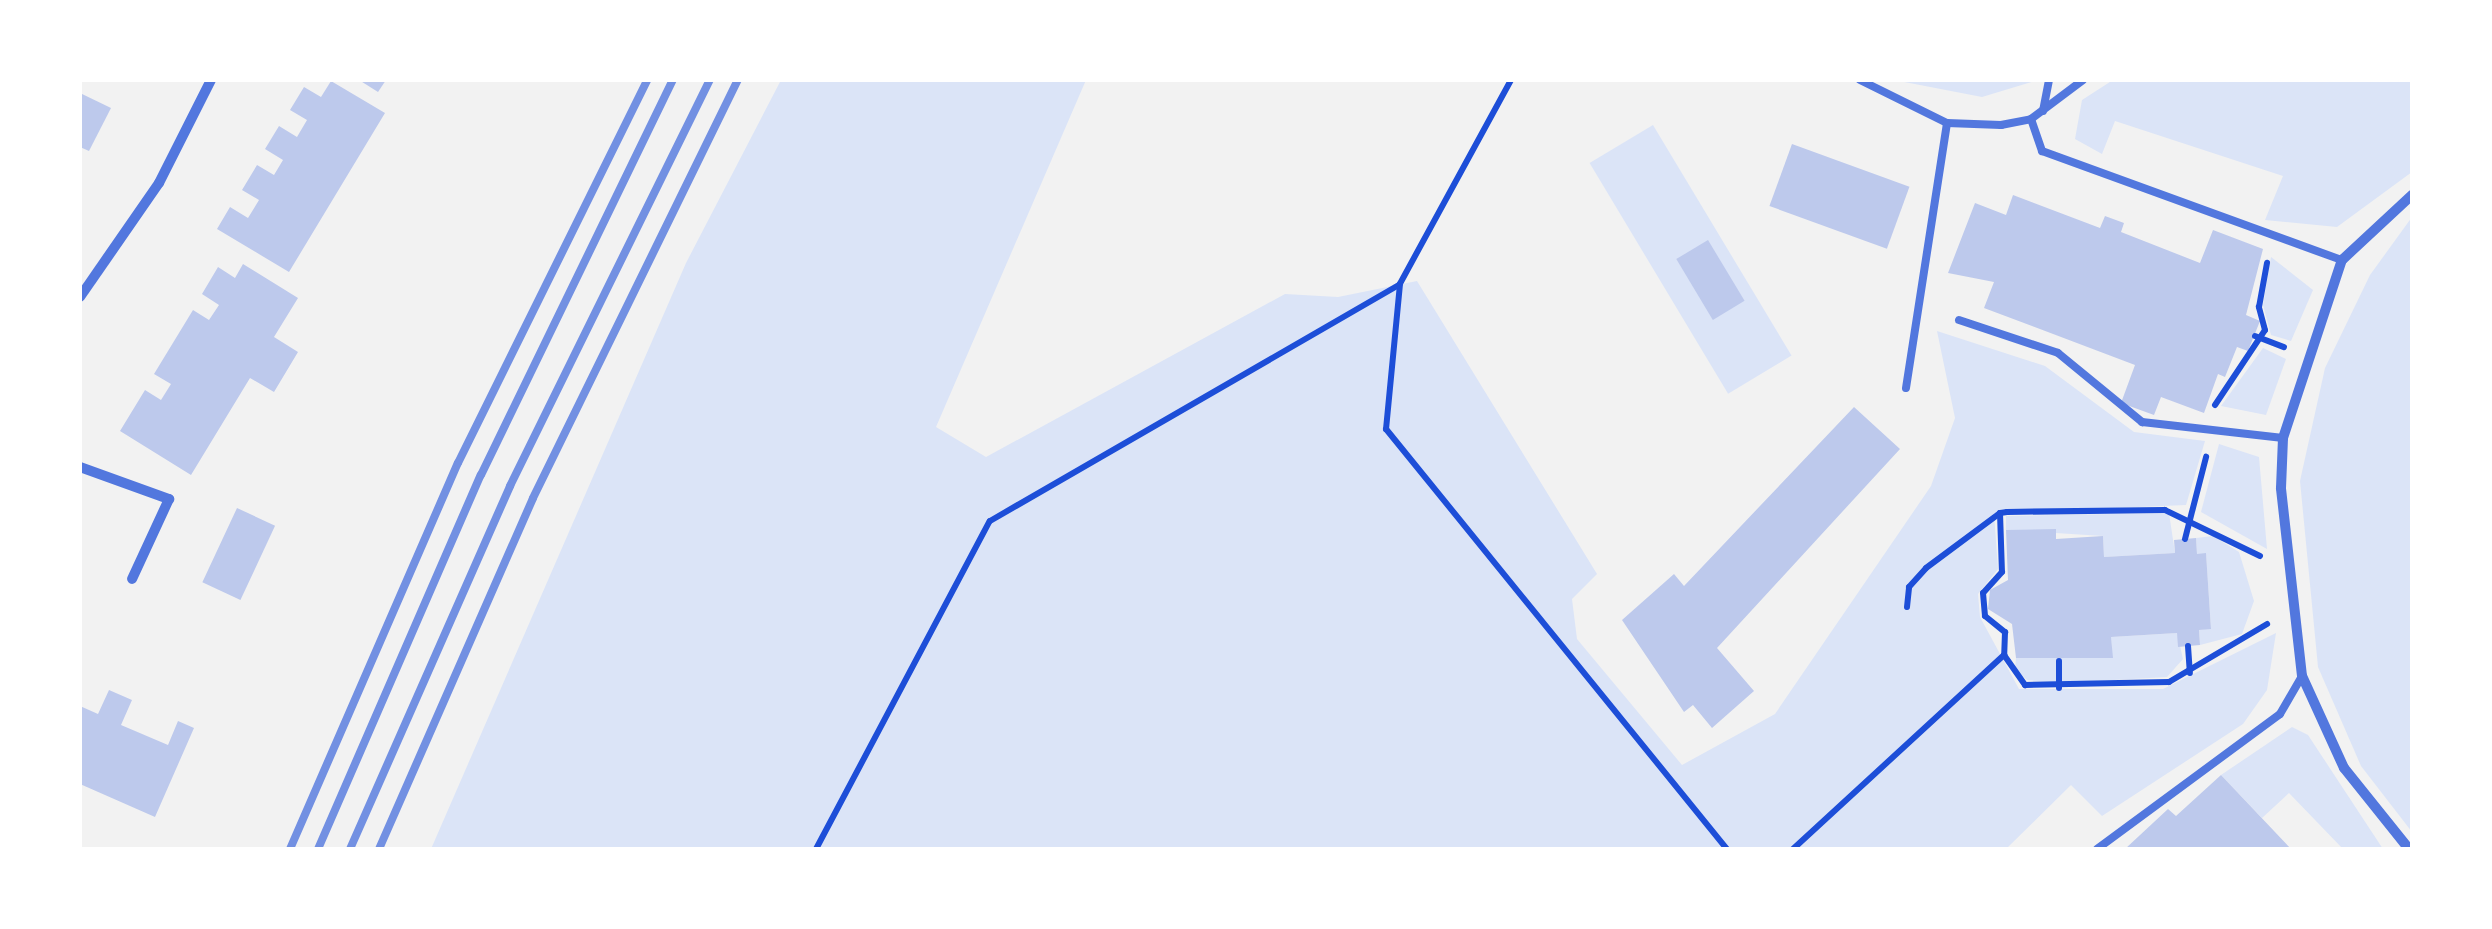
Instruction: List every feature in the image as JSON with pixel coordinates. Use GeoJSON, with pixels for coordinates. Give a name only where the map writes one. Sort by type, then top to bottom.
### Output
{"type":"FeatureCollection","features":[{"type":"Feature","properties":{"kind":"street"},"geometry":{"type":"LineString","coordinates":[[80,298],[159,183],[211,80]]}},
{"type":"Feature","properties":{"kind":"street"},"geometry":{"type":"LineString","coordinates":[[2409,849],[2344,768],[2302,676],[2288,609],[2284,438],[2342,260],[2412,195]]}},
{"type":"Feature","properties":{"kind":"street"},"geometry":{"type":"LineString","coordinates":[[80,467],[169,499],[132,580]]}},
{"type":"Feature","properties":{"kind":"lane"},"geometry":{"type":"LineString","coordinates":[[1860,80],[1948,123],[2031,119],[2083,80]]}},
{"type":"Feature","properties":{"kind":"lane"},"geometry":{"type":"LineString","coordinates":[[2043,111],[2049,80]]}},
{"type":"Feature","properties":{"kind":"lane"},"geometry":{"type":"LineString","coordinates":[[2031,119],[2042,151],[2342,260]]}},
{"type":"Feature","properties":{"kind":"lane"},"geometry":{"type":"LineString","coordinates":[[1906,388],[1948,123]]}},
{"type":"Feature","properties":{"kind":"lane"},"geometry":{"type":"LineString","coordinates":[[1959,320],[2058,353],[2142,422],[2284,438]]}},
{"type":"Feature","properties":{"kind":"lane"},"geometry":{"type":"LineString","coordinates":[[2097,849],[2280,714],[2302,676]]}},
{"type":"Feature","properties":{"kind":"path"},"geometry":{"type":"LineString","coordinates":[[1511,80],[1400,284],[1386,429],[1726,849]]}},
{"type":"Feature","properties":{"kind":"path"},"geometry":{"type":"LineString","coordinates":[[2185,538],[2224,385],[2236,382],[2265,330],[2261,282],[2275,238]]}},
{"type":"Feature","properties":{"kind":"path"},"geometry":{"type":"LineString","coordinates":[[816,849],[990,521],[1400,284]]}},
{"type":"Feature","properties":{"kind":"path"},"geometry":{"type":"LineString","coordinates":[[1793,849],[2004,655],[2009,632],[1985,616],[1982,593],[2005,572],[2000,514]]}},
{"type":"Feature","properties":{"kind":"path"},"geometry":{"type":"LineString","coordinates":[[1907,607],[1909,587],[1926,568],[2000,514],[2189,516],[2248,554],[2286,561]]}},
{"type":"Feature","properties":{"kind":"path"},"geometry":{"type":"LineString","coordinates":[[2004,655],[2025,685],[2058,688],[2190,673],[2288,609]]}},
{"type":"Feature","properties":{"kind":"path"},"geometry":{"type":"LineString","coordinates":[[2188,646],[2190,673]]}},
{"type":"Feature","properties":{"kind":"path"},"geometry":{"type":"LineString","coordinates":[[2058,688],[2059,661]]}},
{"type":"Feature","properties":{"kind":"shaded area"},"geometry":{"type":"Polygon","coordinates":[[[781,80],[1086,80],[936,427],[986,457],[1285,294],[1338,297],[1417,281],[1597,574],[1572,599],[1577,639],[1682,765],[1775,714],[1931,486],[1955,418],[1937,331],[2045,366],[2134,432],[2205,441],[2186,505],[1994,513],[1998,569],[1978,594],[1980,617],[2019,689],[2163,689],[2276,633],[2267,690],[2243,724],[2102,816],[2071,785],[2006,849],[431,849],[686,263],[781,80]]]}},
{"type":"Feature","properties":{"kind":"shaded area"},"geometry":{"type":"Polygon","coordinates":[[[1894,80],[2038,80],[1982,97],[1894,80]]]}},
{"type":"Feature","properties":{"kind":"shaded area"},"geometry":{"type":"Polygon","coordinates":[[[2113,80],[2412,80],[2412,172],[2337,227],[2265,220],[2283,176],[2115,121],[2102,154],[2075,139],[2082,100],[2113,80]]]}},
{"type":"Feature","properties":{"kind":"shaded area"},"geometry":{"type":"Polygon","coordinates":[[[1653,125],[1792,356],[1728,394],[1590,163],[1653,125]]]}},
{"type":"Feature","properties":{"kind":"shaded area"},"geometry":{"type":"Polygon","coordinates":[[[2412,217],[2412,832],[2361,766],[2318,667],[2300,481],[2325,368],[2370,275],[2412,217]]]}},
{"type":"Feature","properties":{"kind":"shaded area"},"geometry":{"type":"Polygon","coordinates":[[[2271,257],[2313,290],[2291,341],[2271,335],[2263,305],[2271,257]]]}},
{"type":"Feature","properties":{"kind":"shaded area"},"geometry":{"type":"Polygon","coordinates":[[[2263,348],[2286,359],[2266,415],[2221,406],[2263,348]]]}},
{"type":"Feature","properties":{"kind":"shaded area"},"geometry":{"type":"Polygon","coordinates":[[[2219,444],[2259,457],[2267,549],[2201,512],[2219,444]]]}},
{"type":"Feature","properties":{"kind":"shaded area"},"geometry":{"type":"Polygon","coordinates":[[[2169,513],[2175,553],[2104,557],[2103,536],[2006,530],[2006,516],[2169,513]]]}},
{"type":"Feature","properties":{"kind":"shaded area"},"geometry":{"type":"Polygon","coordinates":[[[2213,536],[2239,552],[2254,601],[2242,634],[2200,645],[2199,630],[2211,628],[2206,554],[2197,554],[2196,538],[2213,536]]]}},
{"type":"Feature","properties":{"kind":"shaded area"},"geometry":{"type":"Polygon","coordinates":[[[2177,633],[2183,659],[2167,677],[2062,683],[2027,680],[2015,669],[2016,658],[2112,658],[2111,637],[2177,633]]]}},
{"type":"Feature","properties":{"kind":"shaded area"},"geometry":{"type":"Polygon","coordinates":[[[2292,727],[2308,735],[2383,849],[2343,849],[2289,793],[2262,818],[2221,775],[2292,727]]]}},
{"type":"Feature","properties":{"kind":"building"},"geometry":{"type":"Polygon","coordinates":[[[359,80],[386,80],[378,92],[359,80]]]}},
{"type":"Feature","properties":{"kind":"building"},"geometry":{"type":"Polygon","coordinates":[[[331,81],[385,113],[289,272],[217,229],[230,207],[248,218],[259,200],[242,190],[257,165],[274,175],[283,160],[265,149],[279,126],[297,137],[307,120],[290,110],[304,87],[321,97],[331,81]]]}},
{"type":"Feature","properties":{"kind":"building"},"geometry":{"type":"Polygon","coordinates":[[[80,93],[111,108],[89,151],[80,147],[80,93]]]}},
{"type":"Feature","properties":{"kind":"building"},"geometry":{"type":"Polygon","coordinates":[[[1792,144],[1909,187],[1887,249],[1769,206],[1792,144]]]}},
{"type":"Feature","properties":{"kind":"building"},"geometry":{"type":"Polygon","coordinates":[[[2013,195],[2100,228],[2105,216],[2124,223],[2121,232],[2200,263],[2213,230],[2263,249],[2246,315],[2260,321],[2248,351],[2237,347],[2225,377],[2218,374],[2204,413],[2161,397],[2154,415],[2121,403],[2135,365],[1984,308],[1994,282],[1948,273],[1975,203],[2006,215],[2013,195]]]}},
{"type":"Feature","properties":{"kind":"building"},"geometry":{"type":"Polygon","coordinates":[[[1708,240],[1745,301],[1713,320],[1676,259],[1708,240]]]}},
{"type":"Feature","properties":{"kind":"building"},"geometry":{"type":"Polygon","coordinates":[[[243,264],[298,298],[274,337],[298,352],[274,392],[250,378],[191,475],[120,431],[145,390],[161,400],[171,384],[154,374],[193,310],[209,320],[219,305],[202,294],[218,267],[235,278],[243,264]]]}},
{"type":"Feature","properties":{"kind":"building"},"geometry":{"type":"Polygon","coordinates":[[[1854,407],[1900,449],[1717,648],[1754,691],[1712,728],[1693,705],[1684,712],[1622,620],[1674,574],[1684,586],[1854,407]]]}},
{"type":"Feature","properties":{"kind":"building"},"geometry":{"type":"Polygon","coordinates":[[[237,508],[275,526],[240,600],[202,582],[237,508]]]}},
{"type":"Feature","properties":{"kind":"building"},"geometry":{"type":"Polygon","coordinates":[[[2056,529],[2056,539],[2103,536],[2104,557],[2175,553],[2174,540],[2196,538],[2197,554],[2206,553],[2211,629],[2199,630],[2200,645],[2178,647],[2177,633],[2111,637],[2113,658],[2016,658],[2012,624],[1988,609],[1990,590],[2008,580],[2006,530],[2056,529]]]}},
{"type":"Feature","properties":{"kind":"building"},"geometry":{"type":"Polygon","coordinates":[[[109,690],[132,700],[121,725],[168,745],[178,721],[194,728],[155,817],[80,784],[80,706],[98,714],[109,690]]]}},
{"type":"Feature","properties":{"kind":"building"},"geometry":{"type":"Polygon","coordinates":[[[2221,775],[2291,849],[2125,849],[2168,809],[2176,816],[2221,775]]]}},
{"type":"Feature","properties":{"kind":"railway"},"geometry":{"type":"LineString","coordinates":[[290,849],[458,463],[647,80]]}},
{"type":"Feature","properties":{"kind":"railway"},"geometry":{"type":"LineString","coordinates":[[318,849],[481,475],[673,80]]}},
{"type":"Feature","properties":{"kind":"railway"},"geometry":{"type":"LineString","coordinates":[[350,849],[510,486],[710,80]]}},
{"type":"Feature","properties":{"kind":"railway"},"geometry":{"type":"LineString","coordinates":[[379,849],[533,498],[738,80]]}}]}
